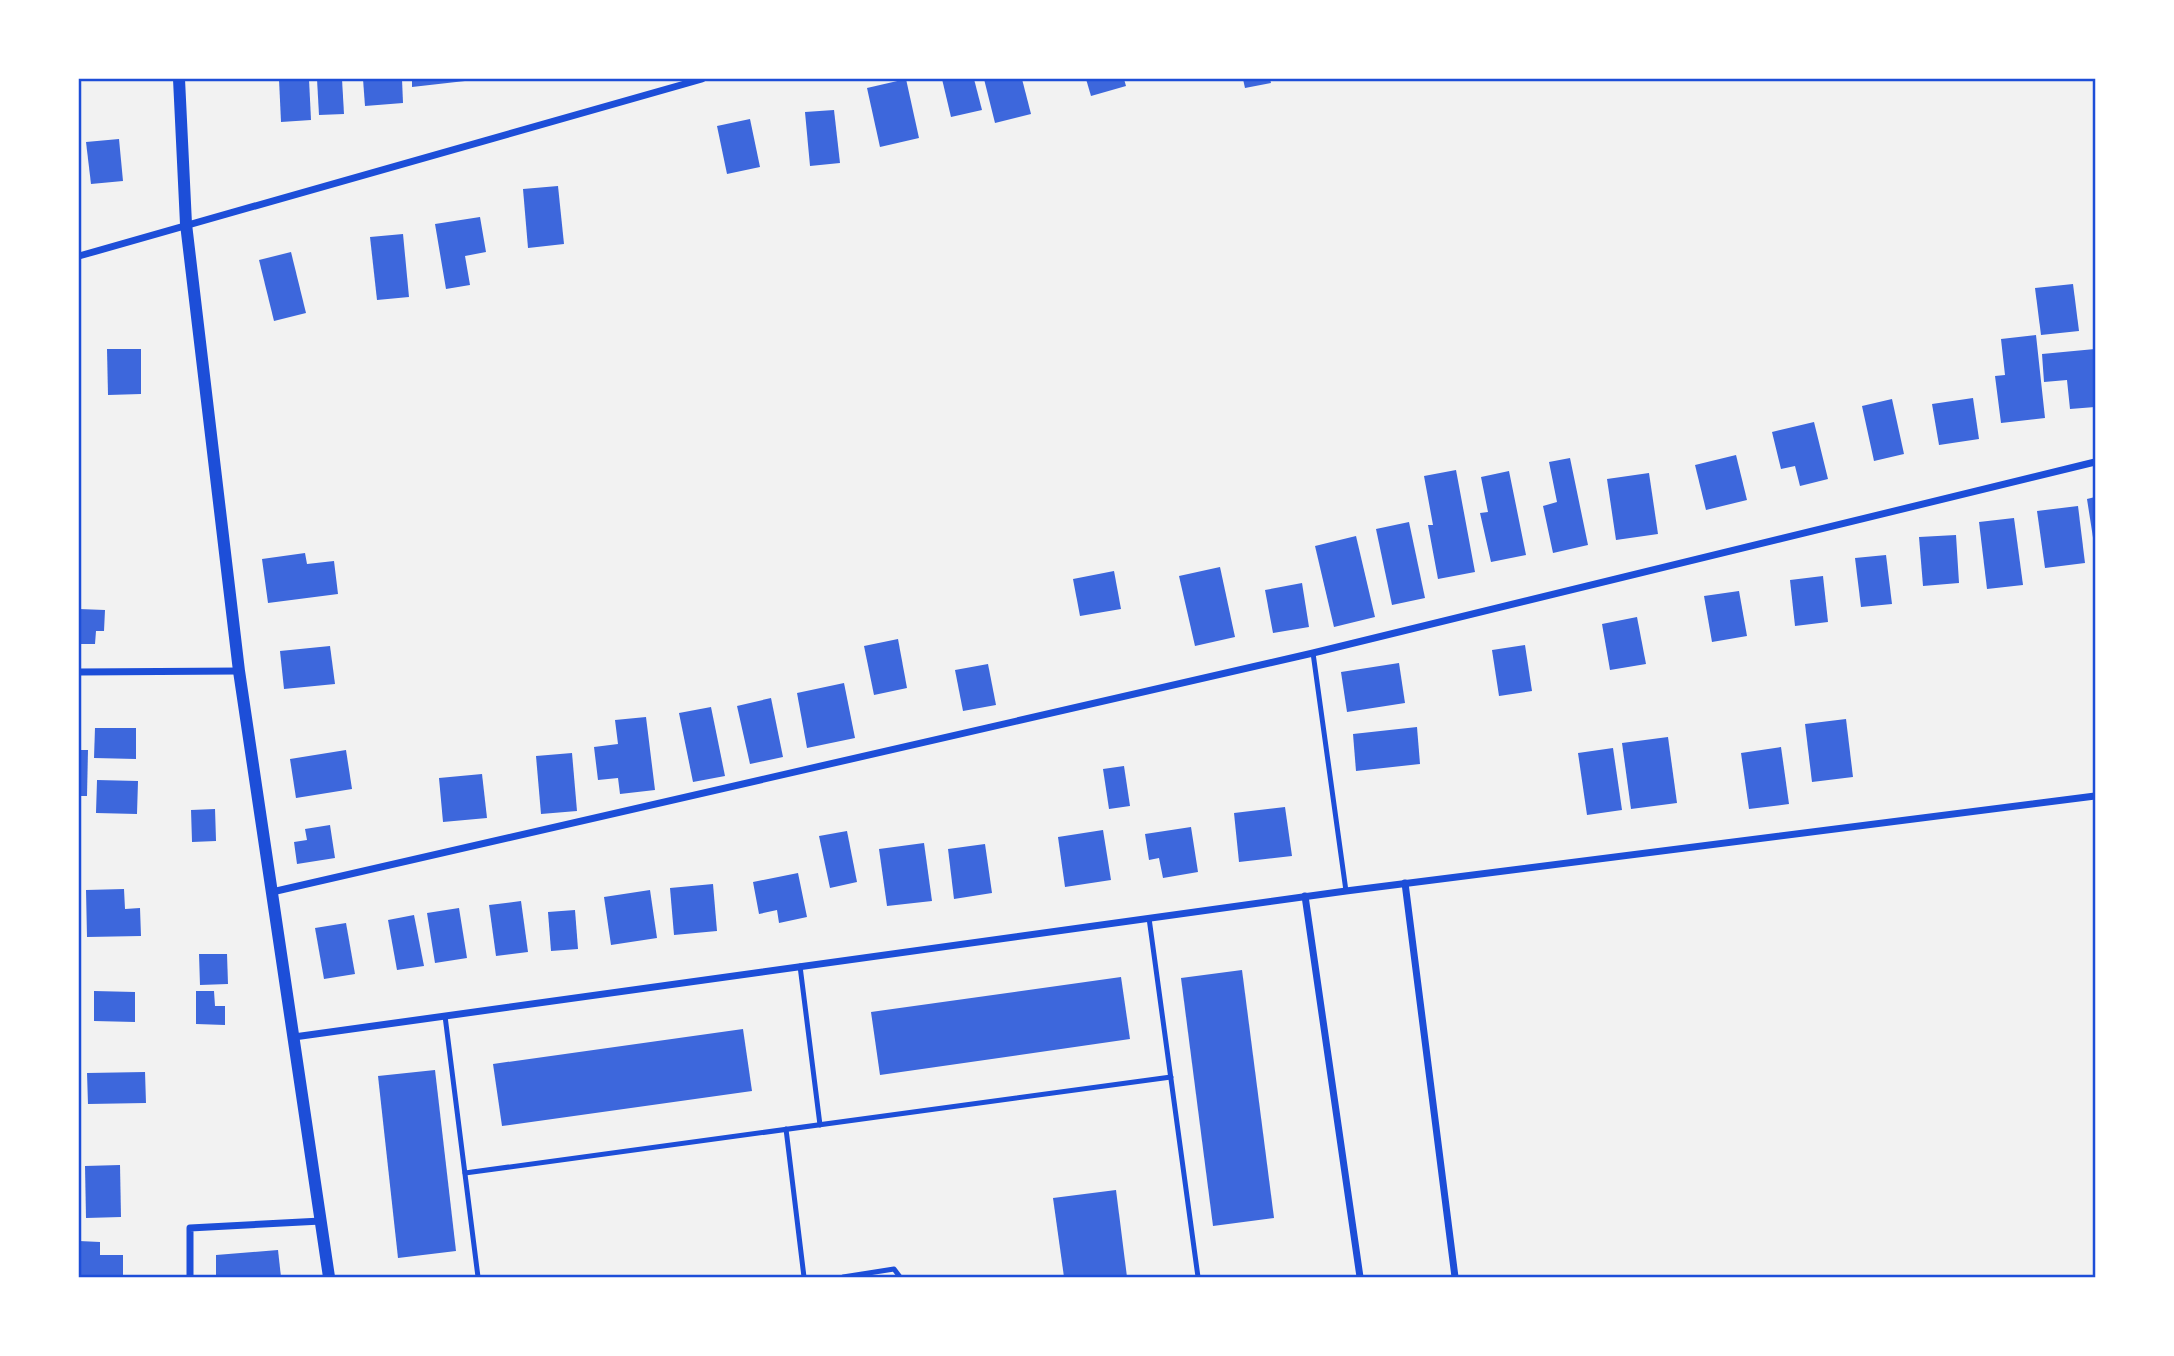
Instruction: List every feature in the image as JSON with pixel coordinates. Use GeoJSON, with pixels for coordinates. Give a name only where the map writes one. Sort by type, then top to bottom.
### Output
{"type":"FeatureCollection","features":[{"type":"Feature","properties":{"kind":"street"},"geometry":{"type":"LineString","coordinates":[[179,79],[186,224],[239,671],[329,1277]]}},
{"type":"Feature","properties":{"kind":"street"},"geometry":{"type":"LineString","coordinates":[[79,256],[702,79]]}},
{"type":"Feature","properties":{"kind":"street"},"geometry":{"type":"LineString","coordinates":[[272,892],[1313,653],[2095,462]]}},
{"type":"Feature","properties":{"kind":"street"},"geometry":{"type":"LineString","coordinates":[[79,672],[239,671]]}},
{"type":"Feature","properties":{"kind":"street"},"geometry":{"type":"LineString","coordinates":[[294,1037],[1305,896],[2095,796]]}},
{"type":"Feature","properties":{"kind":"street"},"geometry":{"type":"LineString","coordinates":[[1405,883],[1455,1277]]}},
{"type":"Feature","properties":{"kind":"street"},"geometry":{"type":"LineString","coordinates":[[1305,896],[1360,1277]]}},
{"type":"Feature","properties":{"kind":"street"},"geometry":{"type":"LineString","coordinates":[[190,1277],[190,1228],[321,1221]]}},
{"type":"Feature","properties":{"kind":"lane"},"geometry":{"type":"LineString","coordinates":[[1313,653],[1346,891]]}},
{"type":"Feature","properties":{"kind":"lane"},"geometry":{"type":"LineString","coordinates":[[1149,918],[1198,1277]]}},
{"type":"Feature","properties":{"kind":"lane"},"geometry":{"type":"LineString","coordinates":[[800,966],[820,1125]]}},
{"type":"Feature","properties":{"kind":"lane"},"geometry":{"type":"LineString","coordinates":[[445,1016],[478,1277]]}},
{"type":"Feature","properties":{"kind":"lane"},"geometry":{"type":"LineString","coordinates":[[465,1173],[1171,1077]]}},
{"type":"Feature","properties":{"kind":"lane"},"geometry":{"type":"LineString","coordinates":[[786,1129],[804,1277]]}},
{"type":"Feature","properties":{"kind":"lane"},"geometry":{"type":"LineString","coordinates":[[843,1277],[894,1269],[900,1277]]}},
{"type":"Feature","properties":{"kind":"building"},"geometry":{"type":"Polygon","coordinates":[[[279,79],[309,79],[311,120],[281,122],[279,79]]]}},
{"type":"Feature","properties":{"kind":"building"},"geometry":{"type":"Polygon","coordinates":[[[317,79],[342,79],[344,114],[319,115],[317,79]]]}},
{"type":"Feature","properties":{"kind":"building"},"geometry":{"type":"Polygon","coordinates":[[[363,79],[402,79],[403,103],[365,106],[363,79]]]}},
{"type":"Feature","properties":{"kind":"building"},"geometry":{"type":"Polygon","coordinates":[[[412,79],[465,79],[465,81],[412,87],[412,79]]]}},
{"type":"Feature","properties":{"kind":"building"},"geometry":{"type":"Polygon","coordinates":[[[906,79],[919,138],[880,147],[867,88],[906,79]]]}},
{"type":"Feature","properties":{"kind":"building"},"geometry":{"type":"Polygon","coordinates":[[[942,79],[974,79],[982,110],[951,117],[942,79]]]}},
{"type":"Feature","properties":{"kind":"building"},"geometry":{"type":"Polygon","coordinates":[[[984,79],[1022,79],[1031,114],[995,123],[984,79]]]}},
{"type":"Feature","properties":{"kind":"building"},"geometry":{"type":"Polygon","coordinates":[[[1086,79],[1124,79],[1126,86],[1091,96],[1086,79]]]}},
{"type":"Feature","properties":{"kind":"building"},"geometry":{"type":"Polygon","coordinates":[[[1243,79],[1270,79],[1271,83],[1245,88],[1243,79]]]}},
{"type":"Feature","properties":{"kind":"building"},"geometry":{"type":"Polygon","coordinates":[[[834,110],[840,163],[810,166],[805,112],[834,110]]]}},
{"type":"Feature","properties":{"kind":"building"},"geometry":{"type":"Polygon","coordinates":[[[750,119],[760,167],[727,174],[717,126],[750,119]]]}},
{"type":"Feature","properties":{"kind":"building"},"geometry":{"type":"Polygon","coordinates":[[[119,139],[123,181],[91,184],[86,142],[119,139]]]}},
{"type":"Feature","properties":{"kind":"building"},"geometry":{"type":"Polygon","coordinates":[[[558,186],[564,244],[528,248],[523,189],[558,186]]]}},
{"type":"Feature","properties":{"kind":"building"},"geometry":{"type":"Polygon","coordinates":[[[480,217],[486,252],[465,256],[470,285],[446,289],[435,224],[480,217]]]}},
{"type":"Feature","properties":{"kind":"building"},"geometry":{"type":"Polygon","coordinates":[[[403,234],[409,297],[377,300],[370,237],[403,234]]]}},
{"type":"Feature","properties":{"kind":"building"},"geometry":{"type":"Polygon","coordinates":[[[291,252],[306,313],[274,321],[259,260],[291,252]]]}},
{"type":"Feature","properties":{"kind":"building"},"geometry":{"type":"Polygon","coordinates":[[[2073,284],[2079,331],[2041,335],[2035,288],[2073,284]]]}},
{"type":"Feature","properties":{"kind":"building"},"geometry":{"type":"Polygon","coordinates":[[[2036,335],[2045,418],[2001,423],[1995,376],[2005,375],[2001,339],[2036,335]]]}},
{"type":"Feature","properties":{"kind":"building"},"geometry":{"type":"Polygon","coordinates":[[[107,349],[141,349],[141,394],[108,395],[107,349]]]}},
{"type":"Feature","properties":{"kind":"building"},"geometry":{"type":"Polygon","coordinates":[[[2095,349],[2095,407],[2070,409],[2067,380],[2044,382],[2042,354],[2095,349]]]}},
{"type":"Feature","properties":{"kind":"building"},"geometry":{"type":"Polygon","coordinates":[[[1973,398],[1979,439],[1939,445],[1932,404],[1973,398]]]}},
{"type":"Feature","properties":{"kind":"building"},"geometry":{"type":"Polygon","coordinates":[[[1892,399],[1904,454],[1874,461],[1862,406],[1892,399]]]}},
{"type":"Feature","properties":{"kind":"building"},"geometry":{"type":"Polygon","coordinates":[[[1814,422],[1828,479],[1800,486],[1795,466],[1781,469],[1772,432],[1814,422]]]}},
{"type":"Feature","properties":{"kind":"building"},"geometry":{"type":"Polygon","coordinates":[[[1736,455],[1747,500],[1706,510],[1695,465],[1736,455]]]}},
{"type":"Feature","properties":{"kind":"building"},"geometry":{"type":"Polygon","coordinates":[[[1570,458],[1588,545],[1553,553],[1543,506],[1557,502],[1549,462],[1570,458]]]}},
{"type":"Feature","properties":{"kind":"building"},"geometry":{"type":"Polygon","coordinates":[[[1456,470],[1475,572],[1438,579],[1428,525],[1433,525],[1424,476],[1456,470]]]}},
{"type":"Feature","properties":{"kind":"building"},"geometry":{"type":"Polygon","coordinates":[[[1509,471],[1526,555],[1491,562],[1480,513],[1488,512],[1481,477],[1509,471]]]}},
{"type":"Feature","properties":{"kind":"building"},"geometry":{"type":"Polygon","coordinates":[[[1649,473],[1658,534],[1616,540],[1607,479],[1649,473]]]}},
{"type":"Feature","properties":{"kind":"building"},"geometry":{"type":"Polygon","coordinates":[[[2095,497],[2095,544],[2094,544],[2087,499],[2095,497]]]}},
{"type":"Feature","properties":{"kind":"building"},"geometry":{"type":"Polygon","coordinates":[[[2078,506],[2085,563],[2045,568],[2037,511],[2078,506]]]}},
{"type":"Feature","properties":{"kind":"building"},"geometry":{"type":"Polygon","coordinates":[[[2014,518],[2023,585],[1987,589],[1979,522],[2014,518]]]}},
{"type":"Feature","properties":{"kind":"building"},"geometry":{"type":"Polygon","coordinates":[[[1409,522],[1425,598],[1392,605],[1376,529],[1409,522]]]}},
{"type":"Feature","properties":{"kind":"building"},"geometry":{"type":"Polygon","coordinates":[[[1956,535],[1959,583],[1923,586],[1919,537],[1956,535]]]}},
{"type":"Feature","properties":{"kind":"building"},"geometry":{"type":"Polygon","coordinates":[[[1356,536],[1375,617],[1334,627],[1315,546],[1356,536]]]}},
{"type":"Feature","properties":{"kind":"building"},"geometry":{"type":"Polygon","coordinates":[[[305,553],[307,564],[334,561],[338,594],[268,603],[262,559],[305,553]]]}},
{"type":"Feature","properties":{"kind":"building"},"geometry":{"type":"Polygon","coordinates":[[[1886,555],[1892,604],[1861,607],[1855,558],[1886,555]]]}},
{"type":"Feature","properties":{"kind":"building"},"geometry":{"type":"Polygon","coordinates":[[[1220,567],[1235,637],[1195,646],[1179,576],[1220,567]]]}},
{"type":"Feature","properties":{"kind":"building"},"geometry":{"type":"Polygon","coordinates":[[[1114,571],[1121,609],[1080,616],[1073,579],[1114,571]]]}},
{"type":"Feature","properties":{"kind":"building"},"geometry":{"type":"Polygon","coordinates":[[[1823,576],[1828,622],[1795,626],[1790,580],[1823,576]]]}},
{"type":"Feature","properties":{"kind":"building"},"geometry":{"type":"Polygon","coordinates":[[[1302,583],[1309,627],[1273,633],[1265,590],[1302,583]]]}},
{"type":"Feature","properties":{"kind":"building"},"geometry":{"type":"Polygon","coordinates":[[[1739,591],[1747,636],[1712,642],[1704,596],[1739,591]]]}},
{"type":"Feature","properties":{"kind":"building"},"geometry":{"type":"Polygon","coordinates":[[[79,609],[105,610],[104,631],[96,631],[95,644],[79,644],[79,609]]]}},
{"type":"Feature","properties":{"kind":"building"},"geometry":{"type":"Polygon","coordinates":[[[1637,617],[1646,664],[1610,670],[1602,624],[1637,617]]]}},
{"type":"Feature","properties":{"kind":"building"},"geometry":{"type":"Polygon","coordinates":[[[898,639],[907,688],[874,695],[864,646],[898,639]]]}},
{"type":"Feature","properties":{"kind":"building"},"geometry":{"type":"Polygon","coordinates":[[[1525,645],[1532,691],[1499,696],[1492,650],[1525,645]]]}},
{"type":"Feature","properties":{"kind":"building"},"geometry":{"type":"Polygon","coordinates":[[[330,646],[335,684],[284,689],[280,651],[330,646]]]}},
{"type":"Feature","properties":{"kind":"building"},"geometry":{"type":"Polygon","coordinates":[[[1399,663],[1405,703],[1347,712],[1341,672],[1399,663]]]}},
{"type":"Feature","properties":{"kind":"building"},"geometry":{"type":"Polygon","coordinates":[[[988,664],[996,705],[963,711],[955,670],[988,664]]]}},
{"type":"Feature","properties":{"kind":"building"},"geometry":{"type":"Polygon","coordinates":[[[844,683],[855,738],[807,748],[797,693],[844,683]]]}},
{"type":"Feature","properties":{"kind":"building"},"geometry":{"type":"Polygon","coordinates":[[[771,698],[783,757],[750,764],[737,706],[771,698]]]}},
{"type":"Feature","properties":{"kind":"building"},"geometry":{"type":"Polygon","coordinates":[[[711,707],[725,776],[693,782],[679,713],[711,707]]]}},
{"type":"Feature","properties":{"kind":"building"},"geometry":{"type":"Polygon","coordinates":[[[646,717],[655,790],[620,794],[618,778],[598,780],[594,747],[618,744],[615,720],[646,717]]]}},
{"type":"Feature","properties":{"kind":"building"},"geometry":{"type":"Polygon","coordinates":[[[1846,719],[1853,777],[1812,782],[1805,724],[1846,719]]]}},
{"type":"Feature","properties":{"kind":"building"},"geometry":{"type":"Polygon","coordinates":[[[1417,727],[1420,764],[1356,771],[1353,734],[1417,727]]]}},
{"type":"Feature","properties":{"kind":"building"},"geometry":{"type":"Polygon","coordinates":[[[95,728],[136,728],[136,759],[94,758],[95,728]]]}},
{"type":"Feature","properties":{"kind":"building"},"geometry":{"type":"Polygon","coordinates":[[[1668,737],[1677,803],[1631,809],[1622,743],[1668,737]]]}},
{"type":"Feature","properties":{"kind":"building"},"geometry":{"type":"Polygon","coordinates":[[[1781,747],[1789,804],[1749,809],[1741,753],[1781,747]]]}},
{"type":"Feature","properties":{"kind":"building"},"geometry":{"type":"Polygon","coordinates":[[[1613,748],[1622,810],[1587,815],[1578,753],[1613,748]]]}},
{"type":"Feature","properties":{"kind":"building"},"geometry":{"type":"Polygon","coordinates":[[[79,750],[88,750],[87,796],[79,796],[79,750]]]}},
{"type":"Feature","properties":{"kind":"building"},"geometry":{"type":"Polygon","coordinates":[[[346,750],[352,789],[296,798],[290,759],[346,750]]]}},
{"type":"Feature","properties":{"kind":"building"},"geometry":{"type":"Polygon","coordinates":[[[572,753],[577,811],[541,814],[536,756],[572,753]]]}},
{"type":"Feature","properties":{"kind":"building"},"geometry":{"type":"Polygon","coordinates":[[[1124,766],[1130,806],[1109,809],[1103,769],[1124,766]]]}},
{"type":"Feature","properties":{"kind":"building"},"geometry":{"type":"Polygon","coordinates":[[[482,774],[487,818],[443,822],[439,778],[482,774]]]}},
{"type":"Feature","properties":{"kind":"building"},"geometry":{"type":"Polygon","coordinates":[[[97,780],[138,781],[137,814],[96,813],[97,780]]]}},
{"type":"Feature","properties":{"kind":"building"},"geometry":{"type":"Polygon","coordinates":[[[1285,807],[1292,856],[1239,862],[1234,813],[1285,807]]]}},
{"type":"Feature","properties":{"kind":"building"},"geometry":{"type":"Polygon","coordinates":[[[215,809],[216,841],[192,842],[191,810],[215,809]]]}},
{"type":"Feature","properties":{"kind":"building"},"geometry":{"type":"Polygon","coordinates":[[[330,825],[335,858],[297,864],[294,842],[307,840],[305,829],[330,825]]]}},
{"type":"Feature","properties":{"kind":"building"},"geometry":{"type":"Polygon","coordinates":[[[1191,827],[1198,872],[1163,878],[1159,858],[1149,860],[1145,834],[1191,827]]]}},
{"type":"Feature","properties":{"kind":"building"},"geometry":{"type":"Polygon","coordinates":[[[1103,830],[1111,880],[1065,887],[1058,837],[1103,830]]]}},
{"type":"Feature","properties":{"kind":"building"},"geometry":{"type":"Polygon","coordinates":[[[847,831],[857,882],[830,888],[819,836],[847,831]]]}},
{"type":"Feature","properties":{"kind":"building"},"geometry":{"type":"Polygon","coordinates":[[[924,843],[932,901],[887,906],[879,849],[924,843]]]}},
{"type":"Feature","properties":{"kind":"building"},"geometry":{"type":"Polygon","coordinates":[[[985,844],[992,893],[954,899],[948,849],[985,844]]]}},
{"type":"Feature","properties":{"kind":"building"},"geometry":{"type":"Polygon","coordinates":[[[798,873],[807,917],[779,923],[777,910],[759,914],[753,882],[798,873]]]}},
{"type":"Feature","properties":{"kind":"building"},"geometry":{"type":"Polygon","coordinates":[[[713,884],[717,931],[674,935],[670,888],[713,884]]]}},
{"type":"Feature","properties":{"kind":"building"},"geometry":{"type":"Polygon","coordinates":[[[124,889],[125,909],[140,908],[141,936],[87,937],[86,890],[124,889]]]}},
{"type":"Feature","properties":{"kind":"building"},"geometry":{"type":"Polygon","coordinates":[[[650,890],[657,938],[611,945],[604,897],[650,890]]]}},
{"type":"Feature","properties":{"kind":"building"},"geometry":{"type":"Polygon","coordinates":[[[521,901],[528,952],[496,956],[489,905],[521,901]]]}},
{"type":"Feature","properties":{"kind":"building"},"geometry":{"type":"Polygon","coordinates":[[[459,908],[467,958],[435,963],[427,913],[459,908]]]}},
{"type":"Feature","properties":{"kind":"building"},"geometry":{"type":"Polygon","coordinates":[[[575,910],[578,949],[551,951],[548,912],[575,910]]]}},
{"type":"Feature","properties":{"kind":"building"},"geometry":{"type":"Polygon","coordinates":[[[414,915],[424,966],[397,970],[388,920],[414,915]]]}},
{"type":"Feature","properties":{"kind":"building"},"geometry":{"type":"Polygon","coordinates":[[[346,923],[355,974],[324,979],[315,928],[346,923]]]}},
{"type":"Feature","properties":{"kind":"building"},"geometry":{"type":"Polygon","coordinates":[[[81,946],[81,987],[79,987],[81,946]]]}},
{"type":"Feature","properties":{"kind":"building"},"geometry":{"type":"Polygon","coordinates":[[[199,954],[227,954],[228,984],[200,985],[199,954]]]}},
{"type":"Feature","properties":{"kind":"building"},"geometry":{"type":"Polygon","coordinates":[[[1242,970],[1274,1218],[1213,1226],[1181,978],[1242,970]]]}},
{"type":"Feature","properties":{"kind":"building"},"geometry":{"type":"Polygon","coordinates":[[[1121,977],[1130,1039],[880,1075],[871,1012],[1121,977]]]}},
{"type":"Feature","properties":{"kind":"building"},"geometry":{"type":"Polygon","coordinates":[[[94,991],[135,992],[135,1022],[94,1021],[94,991]]]}},
{"type":"Feature","properties":{"kind":"building"},"geometry":{"type":"Polygon","coordinates":[[[196,991],[214,991],[215,1006],[225,1006],[225,1025],[196,1024],[196,991]]]}},
{"type":"Feature","properties":{"kind":"building"},"geometry":{"type":"Polygon","coordinates":[[[743,1029],[752,1091],[502,1126],[493,1064],[743,1029]]]}},
{"type":"Feature","properties":{"kind":"building"},"geometry":{"type":"Polygon","coordinates":[[[435,1070],[456,1251],[398,1258],[378,1076],[435,1070]]]}},
{"type":"Feature","properties":{"kind":"building"},"geometry":{"type":"Polygon","coordinates":[[[145,1072],[146,1103],[88,1104],[87,1073],[145,1072]]]}},
{"type":"Feature","properties":{"kind":"building"},"geometry":{"type":"Polygon","coordinates":[[[120,1165],[121,1217],[86,1218],[85,1166],[120,1165]]]}},
{"type":"Feature","properties":{"kind":"building"},"geometry":{"type":"Polygon","coordinates":[[[1116,1190],[1127,1277],[1064,1277],[1053,1198],[1116,1190]]]}},
{"type":"Feature","properties":{"kind":"building"},"geometry":{"type":"Polygon","coordinates":[[[79,1241],[100,1242],[100,1255],[123,1255],[123,1277],[79,1277],[79,1241]]]}},
{"type":"Feature","properties":{"kind":"building"},"geometry":{"type":"Polygon","coordinates":[[[278,1250],[281,1277],[216,1277],[216,1255],[278,1250]]]}}]}
